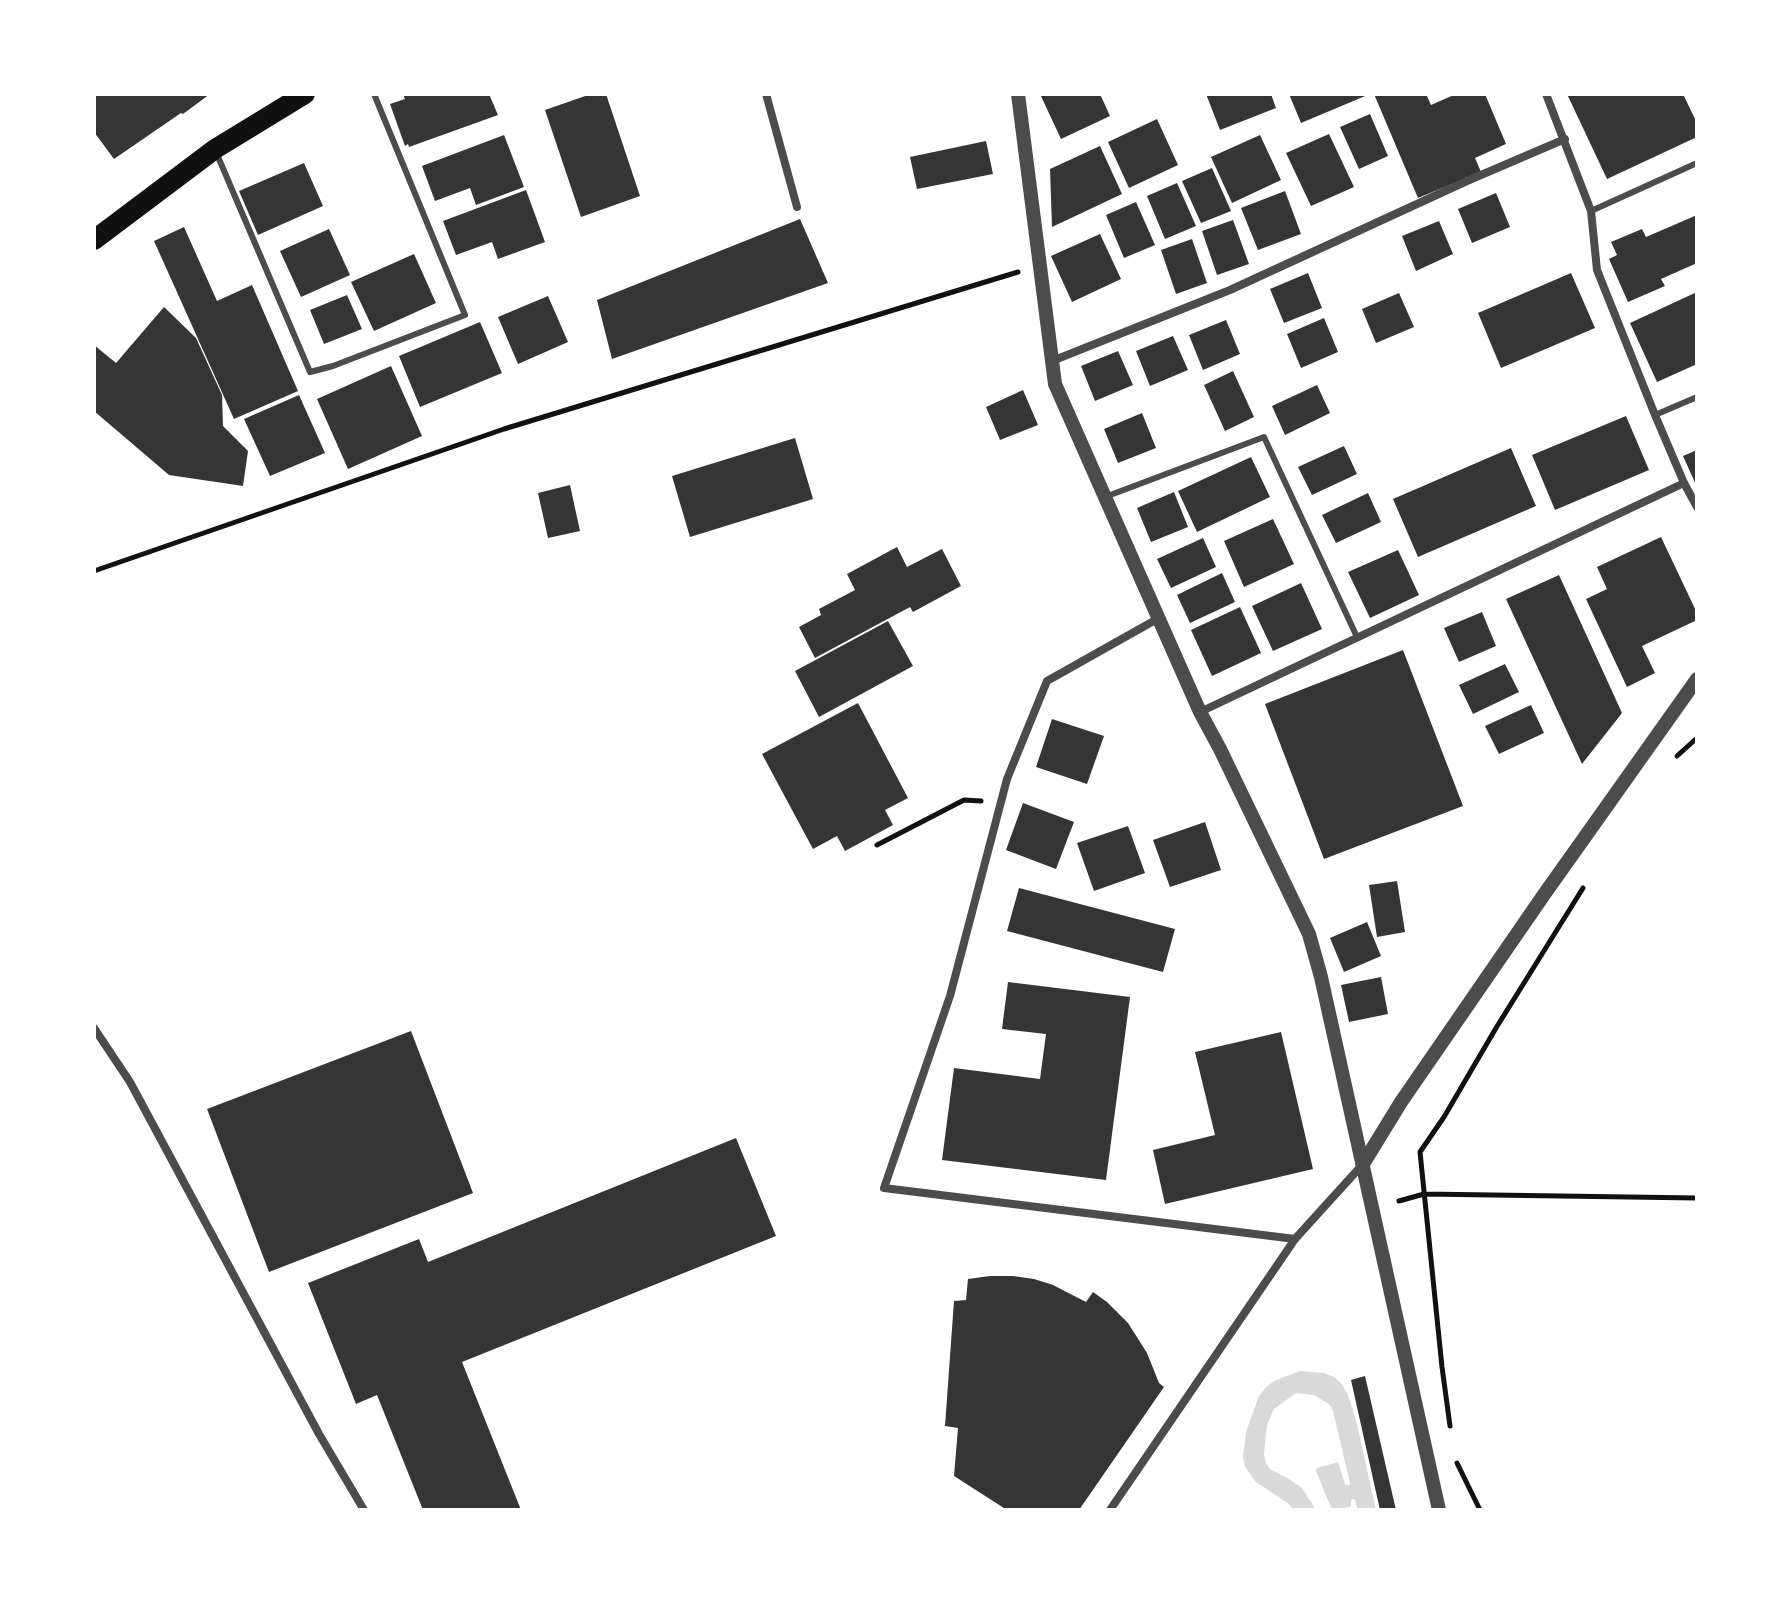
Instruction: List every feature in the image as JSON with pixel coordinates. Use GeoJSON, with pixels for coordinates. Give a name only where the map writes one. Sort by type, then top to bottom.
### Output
{"type":"FeatureCollection","features":[{"type":"Feature","properties":{"kind":"main road"},"geometry":{"type":"LineString","coordinates":[[94,240],[215,149],[305,94]]}},
{"type":"Feature","properties":{"kind":"street"},"geometry":{"type":"LineString","coordinates":[[766,94],[797,207]]}},
{"type":"Feature","properties":{"kind":"street"},"geometry":{"type":"LineString","coordinates":[[1018,94],[1055,384],[1200,712],[1309,934],[1439,1510]]}},
{"type":"Feature","properties":{"kind":"street"},"geometry":{"type":"LineString","coordinates":[[1546,94],[1591,211],[1597,270],[1655,415],[1697,507]]}},
{"type":"Feature","properties":{"kind":"street"},"geometry":{"type":"LineString","coordinates":[[1052,361],[1230,290],[1565,139]]}},
{"type":"Feature","properties":{"kind":"street"},"geometry":{"type":"LineString","coordinates":[[1200,712],[1684,483]]}},
{"type":"Feature","properties":{"kind":"street"},"geometry":{"type":"LineString","coordinates":[[1159,618],[1047,681],[1007,779],[950,996],[884,1188],[1295,1239]]}},
{"type":"Feature","properties":{"kind":"street"},"geometry":{"type":"LineString","coordinates":[[1110,1510],[1295,1239],[1363,1164],[1401,1102],[1525,921],[1697,679]]}},
{"type":"Feature","properties":{"kind":"street"},"geometry":{"type":"LineString","coordinates":[[94,1028],[130,1082],[319,1434],[364,1510]]}},
{"type":"Feature","properties":{"kind":"lane"},"geometry":{"type":"LineString","coordinates":[[215,149],[310,372],[333,366],[465,315],[374,94]]}},
{"type":"Feature","properties":{"kind":"lane"},"geometry":{"type":"LineString","coordinates":[[1591,211],[1697,163]]}},
{"type":"Feature","properties":{"kind":"lane"},"geometry":{"type":"LineString","coordinates":[[1655,415],[1697,397]]}},
{"type":"Feature","properties":{"kind":"lane"},"geometry":{"type":"LineString","coordinates":[[1105,497],[1264,437],[1357,637]]}},
{"type":"Feature","properties":{"kind":"path"},"geometry":{"type":"LineString","coordinates":[[94,571],[504,429],[1039,265]]}},
{"type":"Feature","properties":{"kind":"path"},"geometry":{"type":"LineString","coordinates":[[1675,758],[1697,738]]}},
{"type":"Feature","properties":{"kind":"path"},"geometry":{"type":"LineString","coordinates":[[877,845],[964,800],[1001,801]]}},
{"type":"Feature","properties":{"kind":"path"},"geometry":{"type":"LineString","coordinates":[[1450,1426],[1420,1152],[1588,880]]}},
{"type":"Feature","properties":{"kind":"path"},"geometry":{"type":"LineString","coordinates":[[1399,1201],[1424,1194],[1697,1198]]}},
{"type":"Feature","properties":{"kind":"path"},"geometry":{"type":"LineString","coordinates":[[1454,1456],[1480,1510]]}},
{"type":"Feature","properties":{"kind":"shaded area"},"geometry":{"type":"Polygon","coordinates":[[[1300,1371],[1334,1377],[1348,1395],[1376,1510],[1358,1510],[1353,1499],[1351,1506],[1332,1510],[1317,1468],[1338,1462],[1345,1484],[1349,1486],[1350,1483],[1333,1411],[1329,1404],[1314,1395],[1296,1393],[1274,1409],[1267,1425],[1264,1455],[1270,1469],[1302,1488],[1316,1510],[1293,1510],[1256,1482],[1245,1467],[1246,1432],[1259,1396],[1276,1380],[1300,1371]]]}},
{"type":"Feature","properties":{"kind":"building"},"geometry":{"type":"Polygon","coordinates":[[[94,94],[210,94],[114,159],[94,132],[94,94]]]}},
{"type":"Feature","properties":{"kind":"building"},"geometry":{"type":"Polygon","coordinates":[[[403,94],[489,94],[498,115],[409,147],[408,144],[405,146],[390,104],[405,99],[403,94]]]}},
{"type":"Feature","properties":{"kind":"building"},"geometry":{"type":"Polygon","coordinates":[[[591,94],[606,94],[640,196],[581,217],[545,110],[591,94]]]}},
{"type":"Feature","properties":{"kind":"building"},"geometry":{"type":"Polygon","coordinates":[[[1040,94],[1100,94],[1110,116],[1061,139],[1040,94]]]}},
{"type":"Feature","properties":{"kind":"building"},"geometry":{"type":"Polygon","coordinates":[[[1206,94],[1271,94],[1276,108],[1220,130],[1206,94]]]}},
{"type":"Feature","properties":{"kind":"building"},"geometry":{"type":"Polygon","coordinates":[[[1289,94],[1370,94],[1301,123],[1289,94]]]}},
{"type":"Feature","properties":{"kind":"building"},"geometry":{"type":"Polygon","coordinates":[[[1374,94],[1426,94],[1431,105],[1456,94],[1485,94],[1506,144],[1475,158],[1481,172],[1418,198],[1374,94]]]}},
{"type":"Feature","properties":{"kind":"building"},"geometry":{"type":"Polygon","coordinates":[[[1567,94],[1683,94],[1697,123],[1697,137],[1607,179],[1567,94]]]}},
{"type":"Feature","properties":{"kind":"building"},"geometry":{"type":"Polygon","coordinates":[[[1370,114],[1388,156],[1359,169],[1340,127],[1370,114]]]}},
{"type":"Feature","properties":{"kind":"building"},"geometry":{"type":"Polygon","coordinates":[[[1157,119],[1178,165],[1129,188],[1108,142],[1157,119]]]}},
{"type":"Feature","properties":{"kind":"building"},"geometry":{"type":"Polygon","coordinates":[[[1329,134],[1354,187],[1311,206],[1286,153],[1329,134]]]}},
{"type":"Feature","properties":{"kind":"building"},"geometry":{"type":"Polygon","coordinates":[[[504,135],[524,187],[476,205],[470,188],[435,201],[422,166],[504,135]]]}},
{"type":"Feature","properties":{"kind":"building"},"geometry":{"type":"Polygon","coordinates":[[[1260,135],[1281,180],[1232,203],[1211,157],[1260,135]]]}},
{"type":"Feature","properties":{"kind":"building"},"geometry":{"type":"Polygon","coordinates":[[[986,141],[993,174],[917,189],[910,157],[986,141]]]}},
{"type":"Feature","properties":{"kind":"building"},"geometry":{"type":"Polygon","coordinates":[[[1100,146],[1122,194],[1052,227],[1050,169],[1100,146]]]}},
{"type":"Feature","properties":{"kind":"building"},"geometry":{"type":"Polygon","coordinates":[[[304,163],[323,206],[258,235],[239,191],[304,163]]]}},
{"type":"Feature","properties":{"kind":"building"},"geometry":{"type":"Polygon","coordinates":[[[1212,168],[1231,211],[1201,223],[1182,181],[1212,168]]]}},
{"type":"Feature","properties":{"kind":"building"},"geometry":{"type":"Polygon","coordinates":[[[1177,183],[1196,226],[1165,239],[1147,196],[1177,183]]]}},
{"type":"Feature","properties":{"kind":"building"},"geometry":{"type":"Polygon","coordinates":[[[526,190],[545,242],[498,259],[492,242],[456,255],[443,221],[526,190]]]}},
{"type":"Feature","properties":{"kind":"building"},"geometry":{"type":"Polygon","coordinates":[[[1285,191],[1301,234],[1258,250],[1241,208],[1285,191]]]}},
{"type":"Feature","properties":{"kind":"building"},"geometry":{"type":"Polygon","coordinates":[[[1496,193],[1510,227],[1472,243],[1458,209],[1496,193]]]}},
{"type":"Feature","properties":{"kind":"building"},"geometry":{"type":"Polygon","coordinates":[[[1136,202],[1155,245],[1124,258],[1106,215],[1136,202]]]}},
{"type":"Feature","properties":{"kind":"building"},"geometry":{"type":"Polygon","coordinates":[[[1697,215],[1697,263],[1661,279],[1665,286],[1628,302],[1609,259],[1617,255],[1611,242],[1642,229],[1646,237],[1697,215]]]}},
{"type":"Feature","properties":{"kind":"building"},"geometry":{"type":"Polygon","coordinates":[[[800,219],[828,283],[612,359],[597,300],[800,219]]]}},
{"type":"Feature","properties":{"kind":"building"},"geometry":{"type":"Polygon","coordinates":[[[1233,220],[1249,264],[1217,275],[1202,231],[1233,220]]]}},
{"type":"Feature","properties":{"kind":"building"},"geometry":{"type":"Polygon","coordinates":[[[1439,221],[1453,254],[1416,271],[1402,236],[1439,221]]]}},
{"type":"Feature","properties":{"kind":"building"},"geometry":{"type":"Polygon","coordinates":[[[184,227],[217,301],[252,285],[298,391],[234,419],[154,241],[184,227]]]}},
{"type":"Feature","properties":{"kind":"building"},"geometry":{"type":"Polygon","coordinates":[[[329,229],[350,275],[301,297],[280,251],[329,229]]]}},
{"type":"Feature","properties":{"kind":"building"},"geometry":{"type":"Polygon","coordinates":[[[1100,234],[1121,279],[1072,302],[1051,256],[1100,234]]]}},
{"type":"Feature","properties":{"kind":"building"},"geometry":{"type":"Polygon","coordinates":[[[1192,239],[1207,283],[1176,294],[1161,250],[1192,239]]]}},
{"type":"Feature","properties":{"kind":"building"},"geometry":{"type":"Polygon","coordinates":[[[414,254],[436,303],[374,331],[351,282],[414,254]]]}},
{"type":"Feature","properties":{"kind":"building"},"geometry":{"type":"Polygon","coordinates":[[[1308,273],[1322,308],[1284,323],[1270,289],[1308,273]]]}},
{"type":"Feature","properties":{"kind":"building"},"geometry":{"type":"Polygon","coordinates":[[[1571,273],[1595,328],[1501,368],[1478,313],[1571,273]]]}},
{"type":"Feature","properties":{"kind":"building"},"geometry":{"type":"Polygon","coordinates":[[[1697,292],[1697,364],[1657,382],[1630,323],[1697,292]]]}},
{"type":"Feature","properties":{"kind":"building"},"geometry":{"type":"Polygon","coordinates":[[[1399,293],[1414,327],[1376,343],[1362,309],[1399,293]]]}},
{"type":"Feature","properties":{"kind":"building"},"geometry":{"type":"Polygon","coordinates":[[[347,295],[362,329],[324,344],[310,310],[347,295]]]}},
{"type":"Feature","properties":{"kind":"building"},"geometry":{"type":"Polygon","coordinates":[[[548,296],[568,342],[518,364],[498,317],[548,296]]]}},
{"type":"Feature","properties":{"kind":"building"},"geometry":{"type":"Polygon","coordinates":[[[164,307],[196,338],[222,395],[223,426],[248,451],[243,486],[169,475],[94,411],[94,345],[116,363],[164,307]]]}},
{"type":"Feature","properties":{"kind":"building"},"geometry":{"type":"Polygon","coordinates":[[[1324,318],[1338,352],[1301,368],[1287,334],[1324,318]]]}},
{"type":"Feature","properties":{"kind":"building"},"geometry":{"type":"Polygon","coordinates":[[[1226,320],[1240,354],[1203,370],[1189,335],[1226,320]]]}},
{"type":"Feature","properties":{"kind":"building"},"geometry":{"type":"Polygon","coordinates":[[[480,322],[502,373],[420,407],[399,356],[480,322]]]}},
{"type":"Feature","properties":{"kind":"building"},"geometry":{"type":"Polygon","coordinates":[[[1173,336],[1188,370],[1150,386],[1136,351],[1173,336]]]}},
{"type":"Feature","properties":{"kind":"building"},"geometry":{"type":"Polygon","coordinates":[[[1118,351],[1133,385],[1095,401],[1081,366],[1118,351]]]}},
{"type":"Feature","properties":{"kind":"building"},"geometry":{"type":"Polygon","coordinates":[[[391,366],[422,436],[348,469],[317,399],[391,366]]]}},
{"type":"Feature","properties":{"kind":"building"},"geometry":{"type":"Polygon","coordinates":[[[1233,371],[1254,417],[1225,431],[1204,385],[1233,371]]]}},
{"type":"Feature","properties":{"kind":"building"},"geometry":{"type":"Polygon","coordinates":[[[1317,385],[1330,413],[1285,435],[1272,406],[1317,385]]]}},
{"type":"Feature","properties":{"kind":"building"},"geometry":{"type":"Polygon","coordinates":[[[1023,390],[1038,425],[1000,440],[986,407],[1023,390]]]}},
{"type":"Feature","properties":{"kind":"building"},"geometry":{"type":"Polygon","coordinates":[[[299,395],[325,453],[270,476],[244,419],[299,395]]]}},
{"type":"Feature","properties":{"kind":"building"},"geometry":{"type":"Polygon","coordinates":[[[1142,413],[1156,448],[1118,463],[1104,429],[1142,413]]]}},
{"type":"Feature","properties":{"kind":"building"},"geometry":{"type":"Polygon","coordinates":[[[1626,416],[1649,470],[1555,510],[1532,455],[1626,416]]]}},
{"type":"Feature","properties":{"kind":"building"},"geometry":{"type":"Polygon","coordinates":[[[795,438],[813,499],[690,537],[672,476],[795,438]]]}},
{"type":"Feature","properties":{"kind":"building"},"geometry":{"type":"Polygon","coordinates":[[[1344,446],[1357,474],[1312,495],[1298,467],[1344,446]]]}},
{"type":"Feature","properties":{"kind":"building"},"geometry":{"type":"Polygon","coordinates":[[[1511,448],[1536,506],[1418,557],[1393,499],[1511,448]]]}},
{"type":"Feature","properties":{"kind":"building"},"geometry":{"type":"Polygon","coordinates":[[[1697,450],[1697,487],[1683,456],[1697,450]]]}},
{"type":"Feature","properties":{"kind":"building"},"geometry":{"type":"Polygon","coordinates":[[[1251,457],[1270,497],[1197,532],[1178,491],[1251,457]]]}},
{"type":"Feature","properties":{"kind":"building"},"geometry":{"type":"Polygon","coordinates":[[[570,485],[580,531],[548,538],[538,493],[570,485]]]}},
{"type":"Feature","properties":{"kind":"building"},"geometry":{"type":"Polygon","coordinates":[[[1174,492],[1188,527],[1151,542],[1137,508],[1174,492]]]}},
{"type":"Feature","properties":{"kind":"building"},"geometry":{"type":"Polygon","coordinates":[[[1368,493],[1381,522],[1336,543],[1322,515],[1368,493]]]}},
{"type":"Feature","properties":{"kind":"building"},"geometry":{"type":"Polygon","coordinates":[[[1273,519],[1294,564],[1244,587],[1224,541],[1273,519]]]}},
{"type":"Feature","properties":{"kind":"building"},"geometry":{"type":"Polygon","coordinates":[[[1661,537],[1697,613],[1697,620],[1642,646],[1655,673],[1627,687],[1586,599],[1607,589],[1597,567],[1661,537]]]}},
{"type":"Feature","properties":{"kind":"building"},"geometry":{"type":"Polygon","coordinates":[[[1203,538],[1216,567],[1171,588],[1157,559],[1203,538]]]}},
{"type":"Feature","properties":{"kind":"building"},"geometry":{"type":"Polygon","coordinates":[[[897,547],[907,567],[942,549],[961,586],[913,612],[910,607],[815,658],[799,627],[821,615],[819,609],[855,590],[847,574],[897,547]]]}},
{"type":"Feature","properties":{"kind":"building"},"geometry":{"type":"Polygon","coordinates":[[[1398,550],[1419,595],[1370,618],[1348,572],[1398,550]]]}},
{"type":"Feature","properties":{"kind":"building"},"geometry":{"type":"Polygon","coordinates":[[[1222,573],[1235,602],[1190,623],[1177,595],[1222,573]]]}},
{"type":"Feature","properties":{"kind":"building"},"geometry":{"type":"Polygon","coordinates":[[[1559,575],[1622,713],[1582,764],[1506,599],[1559,575]]]}},
{"type":"Feature","properties":{"kind":"building"},"geometry":{"type":"Polygon","coordinates":[[[1301,583],[1322,629],[1273,651],[1252,606],[1301,583]]]}},
{"type":"Feature","properties":{"kind":"building"},"geometry":{"type":"Polygon","coordinates":[[[1240,607],[1261,653],[1212,676],[1191,630],[1240,607]]]}},
{"type":"Feature","properties":{"kind":"building"},"geometry":{"type":"Polygon","coordinates":[[[1482,612],[1496,646],[1459,662],[1444,628],[1482,612]]]}},
{"type":"Feature","properties":{"kind":"building"},"geometry":{"type":"Polygon","coordinates":[[[888,621],[913,666],[819,717],[795,671],[888,621]]]}},
{"type":"Feature","properties":{"kind":"building"},"geometry":{"type":"Polygon","coordinates":[[[1403,650],[1463,806],[1324,859],[1265,704],[1403,650]]]}},
{"type":"Feature","properties":{"kind":"building"},"geometry":{"type":"Polygon","coordinates":[[[1505,664],[1519,692],[1473,714],[1459,685],[1505,664]]]}},
{"type":"Feature","properties":{"kind":"building"},"geometry":{"type":"Polygon","coordinates":[[[858,703],[908,798],[885,810],[893,825],[845,851],[837,836],[813,849],[762,754],[858,703]]]}},
{"type":"Feature","properties":{"kind":"building"},"geometry":{"type":"Polygon","coordinates":[[[1531,705],[1544,733],[1499,754],[1485,726],[1531,705]]]}},
{"type":"Feature","properties":{"kind":"building"},"geometry":{"type":"Polygon","coordinates":[[[1052,719],[1104,736],[1087,784],[1036,767],[1052,719]]]}},
{"type":"Feature","properties":{"kind":"building"},"geometry":{"type":"Polygon","coordinates":[[[1023,803],[1074,822],[1056,869],[1006,850],[1023,803]]]}},
{"type":"Feature","properties":{"kind":"building"},"geometry":{"type":"Polygon","coordinates":[[[1205,822],[1221,870],[1170,887],[1153,840],[1205,822]]]}},
{"type":"Feature","properties":{"kind":"building"},"geometry":{"type":"Polygon","coordinates":[[[1128,826],[1145,873],[1094,891],[1077,843],[1128,826]]]}},
{"type":"Feature","properties":{"kind":"building"},"geometry":{"type":"Polygon","coordinates":[[[1397,881],[1405,932],[1377,937],[1369,885],[1397,881]]]}},
{"type":"Feature","properties":{"kind":"building"},"geometry":{"type":"Polygon","coordinates":[[[1019,888],[1175,929],[1163,972],[1007,931],[1019,888]]]}},
{"type":"Feature","properties":{"kind":"building"},"geometry":{"type":"Polygon","coordinates":[[[1367,922],[1381,956],[1344,972],[1330,938],[1367,922]]]}},
{"type":"Feature","properties":{"kind":"building"},"geometry":{"type":"Polygon","coordinates":[[[1381,977],[1388,1014],[1349,1022],[1341,985],[1381,977]]]}},
{"type":"Feature","properties":{"kind":"building"},"geometry":{"type":"Polygon","coordinates":[[[1008,982],[1130,997],[1106,1180],[942,1160],[954,1068],[1040,1079],[1046,1034],[1002,1029],[1008,982]]]}},
{"type":"Feature","properties":{"kind":"building"},"geometry":{"type":"Polygon","coordinates":[[[411,1031],[473,1193],[269,1272],[207,1109],[411,1031]]]}},
{"type":"Feature","properties":{"kind":"building"},"geometry":{"type":"Polygon","coordinates":[[[1281,1032],[1313,1169],[1165,1204],[1153,1150],[1215,1135],[1195,1052],[1281,1032]]]}},
{"type":"Feature","properties":{"kind":"building"},"geometry":{"type":"Polygon","coordinates":[[[736,1138],[776,1236],[462,1362],[521,1510],[423,1510],[377,1395],[356,1404],[308,1283],[419,1239],[428,1262],[736,1138]]]}},
{"type":"Feature","properties":{"kind":"building"},"geometry":{"type":"Polygon","coordinates":[[[990,1276],[1034,1279],[1086,1302],[1093,1292],[1128,1323],[1164,1387],[1079,1510],[1007,1510],[954,1476],[958,1428],[945,1426],[954,1301],[966,1300],[968,1279],[990,1276]]]}},
{"type":"Feature","properties":{"kind":"building"},"geometry":{"type":"Polygon","coordinates":[[[1365,1376],[1396,1510],[1380,1510],[1351,1380],[1365,1376]]]}}]}
